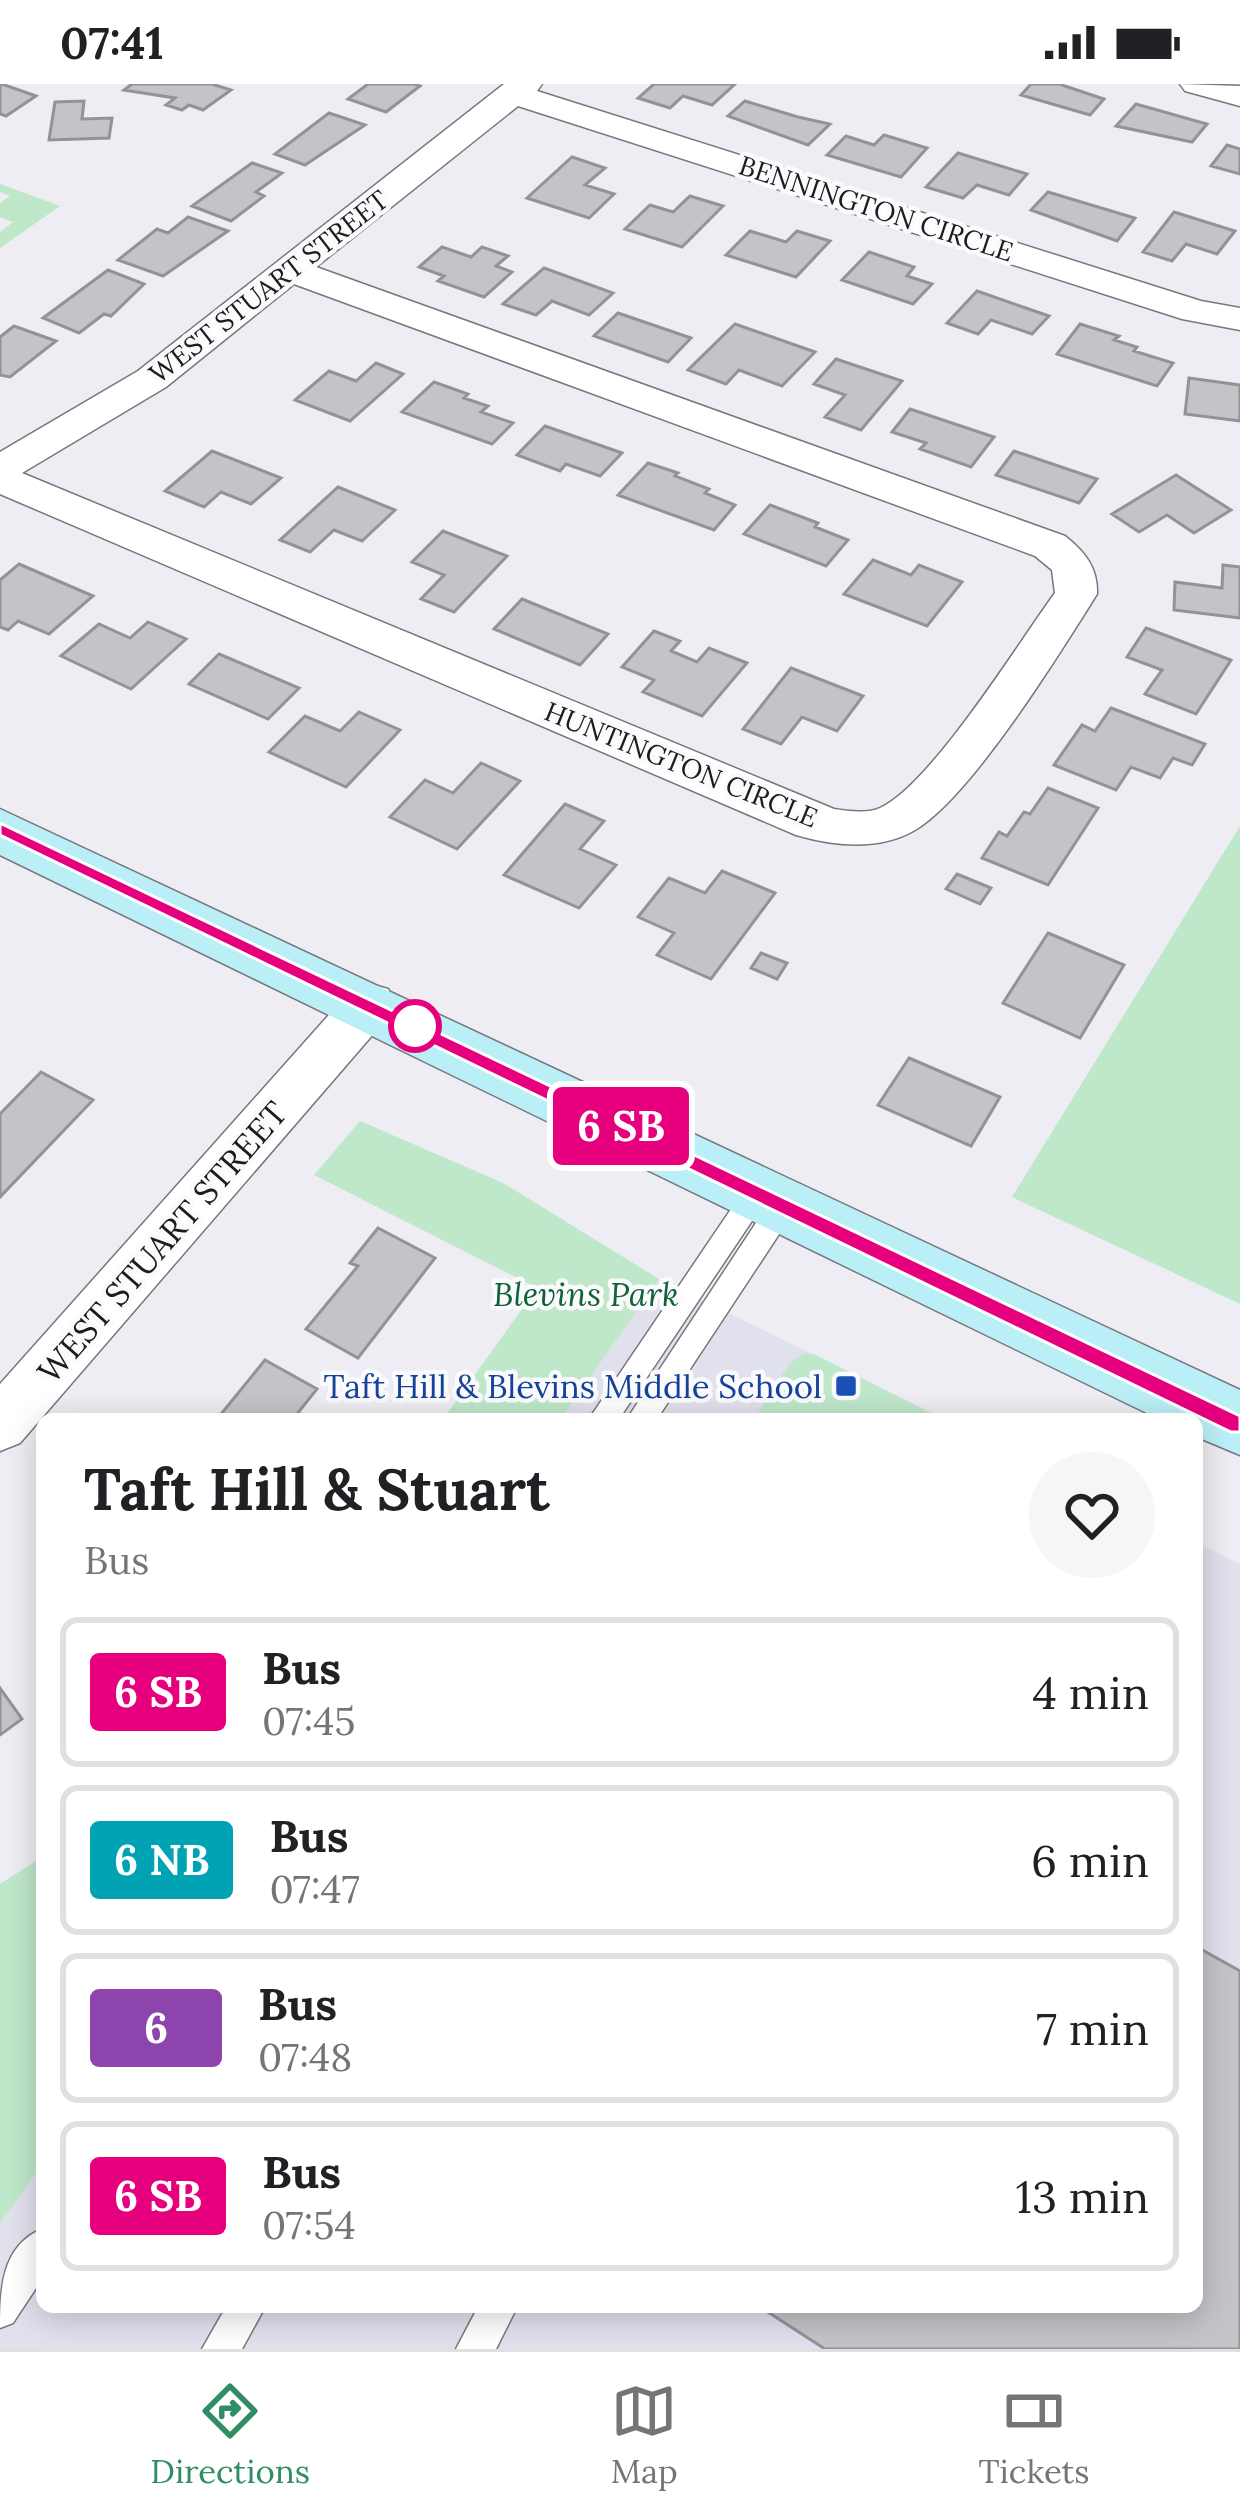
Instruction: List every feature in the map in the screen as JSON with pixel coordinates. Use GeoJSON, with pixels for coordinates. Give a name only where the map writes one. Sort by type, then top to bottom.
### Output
{"type":"FeatureCollection","features":[{"type":"Feature","properties":{"kind":"main road"},"geometry":{"type":"LineString","coordinates":[[0,830],[1240,1424]]}},
{"type":"Feature","properties":{"kind":"street"},"geometry":{"type":"LineString","coordinates":[[1197,84],[1240,96]]}},
{"type":"Feature","properties":{"kind":"street","name":"WEST STUART STREET"},"geometry":{"type":"LineString","coordinates":[[0,469],[152,379],[519,89]]}},
{"type":"Feature","properties":{"kind":"street","name":"BENNINGTON CIRCLE"},"geometry":{"type":"LineString","coordinates":[[519,89],[1195,311],[1240,319]]}},
{"type":"Feature","properties":{"kind":"street","name":"HUNTINGTON CIRCLE"},"geometry":{"type":"LineString","coordinates":[[0,479],[813,823],[841,828],[870,828],[917,808],[1076,594],[1078,577],[1069,560],[1050,546],[292,271]]}},
{"type":"Feature","properties":{"kind":"street","name":"WEST STUART STREET"},"geometry":{"type":"LineString","coordinates":[[11,1394],[370,1004]]}},
{"type":"Feature","properties":{"kind":"lane"},"geometry":{"type":"LineString","coordinates":[[608,1413],[770,1199]]}},
{"type":"Feature","properties":{"kind":"lane"},"geometry":{"type":"LineString","coordinates":[[645,1413],[770,1199]]}},
{"type":"Feature","properties":{"kind":"lane"},"geometry":{"type":"LineString","coordinates":[[0,2310],[36,2256]]}},
{"type":"Feature","properties":{"kind":"lane"},"geometry":{"type":"LineString","coordinates":[[221,2349],[243,2313]]}},
{"type":"Feature","properties":{"kind":"lane"},"geometry":{"type":"LineString","coordinates":[[475,2349],[496,2313]]}},
{"type":"Feature","properties":{"kind":"shaded area"},"geometry":{"type":"Polygon","coordinates":[[[659,1279],[933,1413],[565,1413],[659,1279]]]}},
{"type":"Feature","properties":{"kind":"shaded area"},"geometry":{"type":"Polygon","coordinates":[[[1203,1546],[1240,1564],[1240,2349],[0,2349],[0,2224],[36,2173],[36,2313],[1203,2313],[1203,1546]]]}},
{"type":"Feature","properties":{"kind":"green space"},"geometry":{"type":"Polygon","coordinates":[[[0,184],[60,206],[0,248],[0,232],[13,222],[0,217],[0,203],[10,196],[0,192],[0,184]]]}},
{"type":"Feature","properties":{"kind":"green space"},"geometry":{"type":"Polygon","coordinates":[[[1240,826],[1240,1304],[1012,1197],[1240,826]]]}},
{"type":"Feature","properties":{"kind":"green space","name":"Blevins Park"},"geometry":{"type":"Polygon","coordinates":[[[360,1121],[503,1183],[659,1279],[565,1413],[447,1413],[537,1288],[314,1175],[360,1121]]]}},
{"type":"Feature","properties":{"kind":"green space"},"geometry":{"type":"Polygon","coordinates":[[[804,1353],[814,1354],[929,1413],[758,1413],[790,1363],[804,1353]]]}},
{"type":"Feature","properties":{"kind":"green space"},"geometry":{"type":"Polygon","coordinates":[[[36,1861],[36,2173],[0,2224],[0,1884],[36,1861]]]}},
{"type":"Feature","properties":{"kind":"building"},"geometry":{"type":"Polygon","coordinates":[[[0,84],[36,96],[6,116],[0,114],[0,84]]]}},
{"type":"Feature","properties":{"kind":"building"},"geometry":{"type":"Polygon","coordinates":[[[132,84],[212,84],[231,90],[203,110],[189,105],[182,110],[166,105],[175,98],[124,90],[132,84]]]}},
{"type":"Feature","properties":{"kind":"building"},"geometry":{"type":"Polygon","coordinates":[[[368,84],[420,86],[386,112],[348,99],[368,84]]]}},
{"type":"Feature","properties":{"kind":"building"},"geometry":{"type":"Polygon","coordinates":[[[654,84],[734,85],[712,105],[683,96],[670,108],[638,98],[654,84]]]}},
{"type":"Feature","properties":{"kind":"building"},"geometry":{"type":"Polygon","coordinates":[[[1031,84],[1059,84],[1104,99],[1090,115],[1021,95],[1031,84]]]}},
{"type":"Feature","properties":{"kind":"building"},"geometry":{"type":"Polygon","coordinates":[[[84,101],[82,119],[112,118],[109,138],[49,140],[55,102],[84,101]]]}},
{"type":"Feature","properties":{"kind":"building"},"geometry":{"type":"Polygon","coordinates":[[[745,101],[830,124],[808,145],[728,116],[745,101]]]}},
{"type":"Feature","properties":{"kind":"building"},"geometry":{"type":"Polygon","coordinates":[[[1136,104],[1207,124],[1192,142],[1116,126],[1136,104]]]}},
{"type":"Feature","properties":{"kind":"building"},"geometry":{"type":"Polygon","coordinates":[[[329,113],[365,125],[305,165],[275,154],[329,113]]]}},
{"type":"Feature","properties":{"kind":"building"},"geometry":{"type":"Polygon","coordinates":[[[884,135],[927,148],[901,177],[827,155],[846,136],[874,145],[884,135]]]}},
{"type":"Feature","properties":{"kind":"building"},"geometry":{"type":"Polygon","coordinates":[[[1227,145],[1240,149],[1240,174],[1211,166],[1227,145]]]}},
{"type":"Feature","properties":{"kind":"building"},"geometry":{"type":"Polygon","coordinates":[[[958,153],[1027,174],[1009,195],[977,185],[963,198],[926,187],[958,153]]]}},
{"type":"Feature","properties":{"kind":"building"},"geometry":{"type":"Polygon","coordinates":[[[572,157],[605,168],[585,185],[614,194],[589,218],[527,198],[572,157]]]}},
{"type":"Feature","properties":{"kind":"building"},"geometry":{"type":"Polygon","coordinates":[[[252,163],[282,173],[256,192],[264,196],[231,221],[192,206],[252,163]]]}},
{"type":"Feature","properties":{"kind":"building"},"geometry":{"type":"Polygon","coordinates":[[[1048,192],[1135,218],[1117,241],[1031,210],[1048,192]]]}},
{"type":"Feature","properties":{"kind":"building"},"geometry":{"type":"Polygon","coordinates":[[[690,196],[723,206],[682,247],[625,229],[650,205],[673,212],[690,196]]]}},
{"type":"Feature","properties":{"kind":"building"},"geometry":{"type":"Polygon","coordinates":[[[1174,212],[1235,231],[1217,254],[1186,244],[1172,261],[1143,252],[1174,212]]]}},
{"type":"Feature","properties":{"kind":"building"},"geometry":{"type":"Polygon","coordinates":[[[188,217],[228,231],[163,276],[118,260],[157,229],[168,233],[188,217]]]}},
{"type":"Feature","properties":{"kind":"building"},"geometry":{"type":"Polygon","coordinates":[[[750,231],[786,242],[797,231],[830,241],[796,277],[726,255],[750,231]]]}},
{"type":"Feature","properties":{"kind":"building"},"geometry":{"type":"Polygon","coordinates":[[[442,247],[471,257],[482,247],[508,256],[496,266],[512,272],[484,297],[438,281],[444,276],[419,267],[442,247]]]}},
{"type":"Feature","properties":{"kind":"building"},"geometry":{"type":"Polygon","coordinates":[[[869,252],[914,267],[907,276],[932,284],[913,304],[842,280],[869,252]]]}},
{"type":"Feature","properties":{"kind":"building"},"geometry":{"type":"Polygon","coordinates":[[[544,268],[613,293],[589,315],[552,301],[536,315],[503,304],[544,268]]]}},
{"type":"Feature","properties":{"kind":"building"},"geometry":{"type":"Polygon","coordinates":[[[108,270],[144,284],[111,316],[104,314],[79,333],[43,318],[108,270]]]}},
{"type":"Feature","properties":{"kind":"building"},"geometry":{"type":"Polygon","coordinates":[[[977,291],[1049,316],[1032,334],[991,320],[978,334],[947,323],[977,291]]]}},
{"type":"Feature","properties":{"kind":"building"},"geometry":{"type":"Polygon","coordinates":[[[618,313],[691,338],[668,362],[594,336],[618,313]]]}},
{"type":"Feature","properties":{"kind":"building"},"geometry":{"type":"Polygon","coordinates":[[[735,324],[815,352],[782,386],[739,370],[726,384],[688,370],[735,324]]]}},
{"type":"Feature","properties":{"kind":"building"},"geometry":{"type":"Polygon","coordinates":[[[1080,324],[1119,336],[1114,340],[1137,347],[1134,351],[1173,363],[1157,386],[1057,354],[1080,324]]]}},
{"type":"Feature","properties":{"kind":"building"},"geometry":{"type":"Polygon","coordinates":[[[14,326],[56,341],[10,377],[0,375],[0,337],[14,326]]]}},
{"type":"Feature","properties":{"kind":"building"},"geometry":{"type":"Polygon","coordinates":[[[836,359],[902,381],[861,430],[825,417],[845,395],[814,384],[836,359]]]}},
{"type":"Feature","properties":{"kind":"building"},"geometry":{"type":"Polygon","coordinates":[[[376,363],[403,374],[350,421],[295,400],[329,371],[356,381],[376,363]]]}},
{"type":"Feature","properties":{"kind":"building"},"geometry":{"type":"Polygon","coordinates":[[[1189,378],[1240,385],[1240,421],[1185,414],[1189,378]]]}},
{"type":"Feature","properties":{"kind":"building"},"geometry":{"type":"Polygon","coordinates":[[[434,382],[468,394],[464,398],[488,406],[481,412],[513,423],[492,444],[402,412],[434,382]]]}},
{"type":"Feature","properties":{"kind":"building"},"geometry":{"type":"Polygon","coordinates":[[[910,409],[994,437],[971,467],[920,449],[926,443],[892,432],[910,409]]]}},
{"type":"Feature","properties":{"kind":"building"},"geometry":{"type":"Polygon","coordinates":[[[545,426],[622,453],[600,476],[566,464],[560,471],[517,455],[545,426]]]}},
{"type":"Feature","properties":{"kind":"building"},"geometry":{"type":"Polygon","coordinates":[[[212,451],[281,478],[251,504],[221,492],[204,507],[165,491],[212,451]]]}},
{"type":"Feature","properties":{"kind":"building"},"geometry":{"type":"Polygon","coordinates":[[[1014,451],[1097,479],[1079,503],[996,475],[1014,451]]]}},
{"type":"Feature","properties":{"kind":"building"},"geometry":{"type":"Polygon","coordinates":[[[648,463],[678,473],[675,476],[735,505],[714,530],[618,495],[648,463]]]}},
{"type":"Feature","properties":{"kind":"building"},"geometry":{"type":"Polygon","coordinates":[[[1176,475],[1231,510],[1194,533],[1167,515],[1139,532],[1112,514],[1176,475]]]}},
{"type":"Feature","properties":{"kind":"building"},"geometry":{"type":"Polygon","coordinates":[[[338,487],[395,510],[362,541],[334,530],[310,552],[280,540],[338,487]]]}},
{"type":"Feature","properties":{"kind":"building"},"geometry":{"type":"Polygon","coordinates":[[[770,505],[848,540],[826,566],[744,534],[770,505]]]}},
{"type":"Feature","properties":{"kind":"building"},"geometry":{"type":"Polygon","coordinates":[[[443,531],[507,556],[454,612],[421,599],[444,575],[412,562],[443,531]]]}},
{"type":"Feature","properties":{"kind":"building"},"geometry":{"type":"Polygon","coordinates":[[[873,560],[911,575],[919,565],[962,582],[927,626],[844,594],[873,560]]]}},
{"type":"Feature","properties":{"kind":"building"},"geometry":{"type":"Polygon","coordinates":[[[19,564],[93,596],[49,634],[18,621],[8,630],[0,627],[0,580],[19,564]]]}},
{"type":"Feature","properties":{"kind":"building"},"geometry":{"type":"Polygon","coordinates":[[[1223,565],[1240,567],[1240,618],[1174,610],[1175,582],[1222,588],[1223,565]]]}},
{"type":"Feature","properties":{"kind":"building"},"geometry":{"type":"Polygon","coordinates":[[[522,599],[608,634],[580,665],[494,629],[522,599]]]}},
{"type":"Feature","properties":{"kind":"building"},"geometry":{"type":"Polygon","coordinates":[[[148,622],[186,639],[131,689],[61,656],[99,624],[130,638],[148,622]]]}},
{"type":"Feature","properties":{"kind":"building"},"geometry":{"type":"Polygon","coordinates":[[[1146,628],[1231,660],[1196,714],[1145,694],[1162,670],[1127,657],[1146,628]]]}},
{"type":"Feature","properties":{"kind":"building"},"geometry":{"type":"Polygon","coordinates":[[[654,631],[680,641],[671,651],[697,662],[709,648],[747,663],[702,716],[643,692],[654,680],[622,667],[654,631]]]}},
{"type":"Feature","properties":{"kind":"building"},"geometry":{"type":"Polygon","coordinates":[[[219,654],[299,688],[268,719],[189,684],[219,654]]]}},
{"type":"Feature","properties":{"kind":"building"},"geometry":{"type":"Polygon","coordinates":[[[791,668],[863,696],[837,731],[802,717],[781,744],[743,729],[791,668]]]}},
{"type":"Feature","properties":{"kind":"building"},"geometry":{"type":"Polygon","coordinates":[[[1111,708],[1205,744],[1192,765],[1173,758],[1160,778],[1131,767],[1116,790],[1054,765],[1082,725],[1095,731],[1111,708]]]}},
{"type":"Feature","properties":{"kind":"building"},"geometry":{"type":"Polygon","coordinates":[[[359,712],[400,730],[346,787],[269,752],[305,716],[340,731],[359,712]]]}},
{"type":"Feature","properties":{"kind":"building"},"geometry":{"type":"Polygon","coordinates":[[[481,763],[520,781],[457,849],[390,817],[425,780],[453,793],[481,763]]]}},
{"type":"Feature","properties":{"kind":"building"},"geometry":{"type":"Polygon","coordinates":[[[1048,788],[1098,808],[1048,885],[982,858],[999,832],[1007,836],[1048,788]]]}},
{"type":"Feature","properties":{"kind":"building"},"geometry":{"type":"Polygon","coordinates":[[[565,804],[604,821],[580,849],[616,865],[579,908],[504,875],[565,804]]]}},
{"type":"Feature","properties":{"kind":"building"},"geometry":{"type":"Polygon","coordinates":[[[722,871],[775,893],[711,979],[657,955],[674,933],[638,917],[669,878],[705,893],[722,871]]]}},
{"type":"Feature","properties":{"kind":"building"},"geometry":{"type":"Polygon","coordinates":[[[957,874],[991,888],[980,904],[946,889],[957,874]]]}},
{"type":"Feature","properties":{"kind":"building"},"geometry":{"type":"Polygon","coordinates":[[[1048,933],[1124,965],[1080,1038],[1003,1003],[1048,933]]]}},
{"type":"Feature","properties":{"kind":"building"},"geometry":{"type":"Polygon","coordinates":[[[761,953],[787,963],[777,979],[751,968],[761,953]]]}},
{"type":"Feature","properties":{"kind":"building"},"geometry":{"type":"Polygon","coordinates":[[[909,1058],[1000,1097],[971,1146],[878,1105],[909,1058]]]}},
{"type":"Feature","properties":{"kind":"building"},"geometry":{"type":"Polygon","coordinates":[[[41,1072],[93,1100],[0,1197],[0,1114],[41,1072]]]}},
{"type":"Feature","properties":{"kind":"building"},"geometry":{"type":"Polygon","coordinates":[[[378,1228],[435,1258],[358,1358],[306,1329],[358,1266],[350,1263],[378,1228]]]}},
{"type":"Feature","properties":{"kind":"building"},"geometry":{"type":"Polygon","coordinates":[[[265,1360],[317,1389],[298,1413],[222,1413],[265,1360]]]}},
{"type":"Feature","properties":{"kind":"building"},"geometry":{"type":"Polygon","coordinates":[[[0,1688],[22,1719],[0,1735],[0,1688]]]}},
{"type":"Feature","properties":{"kind":"building"},"geometry":{"type":"Polygon","coordinates":[[[1203,1950],[1240,1971],[1240,2349],[825,2349],[769,2313],[1203,2313],[1203,1950]]]}},
{"type":"Feature","properties":{"kind":"bus line"},"geometry":{"type":"LineString","coordinates":[[0,830],[370,1004],[978,1303],[1240,1424]]}},
{"type":"Feature","properties":{"kind":"place","name":"Taft Hill & Blevins Middle School"},"geometry":{"type":"Point","coordinates":[846,1386]}}]}
